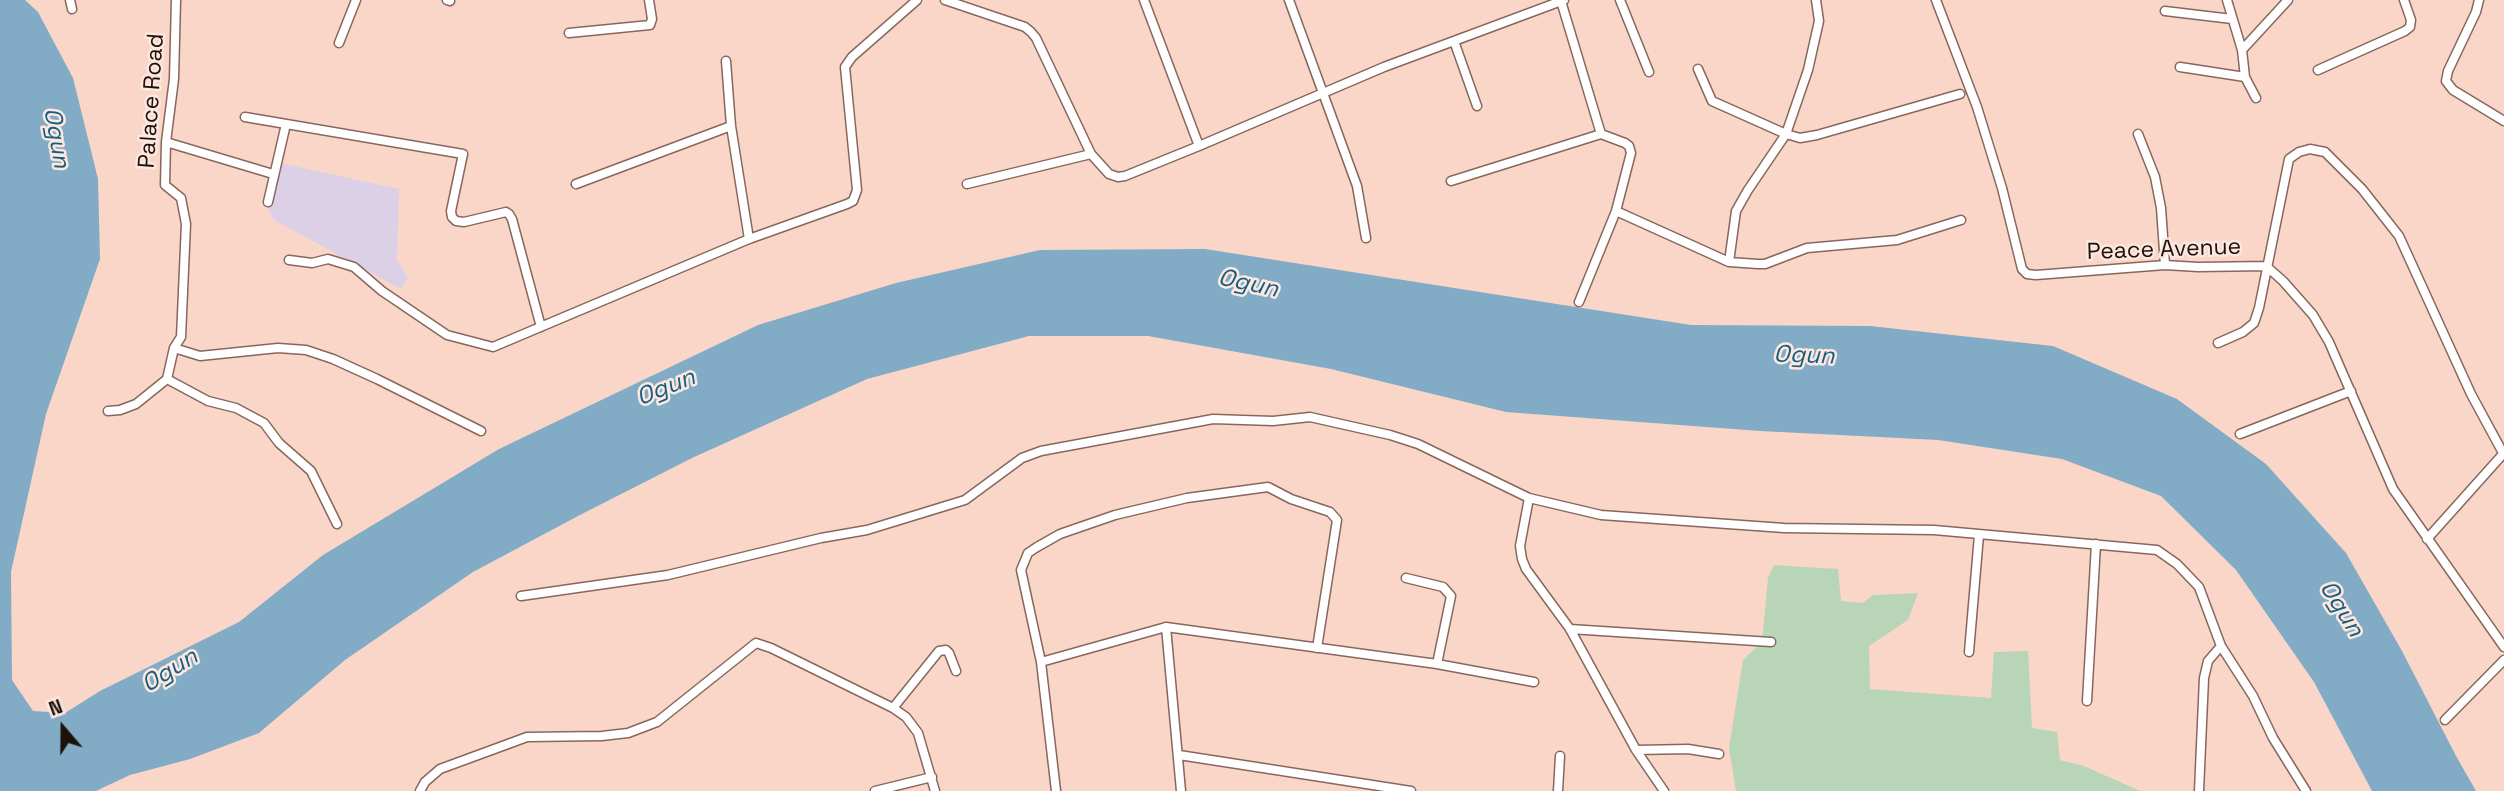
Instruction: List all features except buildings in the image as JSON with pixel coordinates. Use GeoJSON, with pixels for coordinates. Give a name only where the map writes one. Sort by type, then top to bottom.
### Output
{"type":"FeatureCollection","features":[{"type":"Feature","properties":{"kind":"street","name":"Palace Road"},"geometry":{"type":"LineString","coordinates":[[167,379],[174,348],[181,337],[186,224],[181,198],[165,185],[166,142],[174,79],[176,0]]}},
{"type":"Feature","properties":{"kind":"street"},"geometry":{"type":"LineString","coordinates":[[339,43],[356,0]]}},
{"type":"Feature","properties":{"kind":"street"},"geometry":{"type":"LineString","coordinates":[[569,33],[650,25],[652,19],[649,0]]}},
{"type":"Feature","properties":{"kind":"street"},"geometry":{"type":"LineString","coordinates":[[289,260],[312,263],[328,259],[354,267],[382,291],[447,335],[494,346],[749,239],[853,201],[857,190],[845,67],[852,57],[917,0]]}},
{"type":"Feature","properties":{"kind":"street"},"geometry":{"type":"LineString","coordinates":[[945,0],[1025,27],[1037,38],[1091,154],[1109,174],[1118,177],[1199,146],[1322,92],[1563,1],[1601,135]]}},
{"type":"Feature","properties":{"kind":"street"},"geometry":{"type":"LineString","coordinates":[[1144,0],[1199,146]]}},
{"type":"Feature","properties":{"kind":"street"},"geometry":{"type":"LineString","coordinates":[[1289,0],[1357,186],[1366,238]]}},
{"type":"Feature","properties":{"kind":"street"},"geometry":{"type":"LineString","coordinates":[[1620,0],[1649,72]]}},
{"type":"Feature","properties":{"kind":"street"},"geometry":{"type":"LineString","coordinates":[[1729,262],[1736,211],[1786,134],[1808,70],[1819,21],[1816,0]]}},
{"type":"Feature","properties":{"kind":"street","name":"Peace Avenue"},"geometry":{"type":"LineString","coordinates":[[1936,0],[1977,107],[2002,188],[2022,269],[2028,274],[2036,275],[2165,265],[2266,266],[2313,315],[2329,342],[2384,472],[2427,539],[2504,645]]}},
{"type":"Feature","properties":{"kind":"street"},"geometry":{"type":"LineString","coordinates":[[2227,0],[2242,50],[2245,77],[2256,98]]}},
{"type":"Feature","properties":{"kind":"street"},"geometry":{"type":"LineString","coordinates":[[2242,50],[2288,0]]}},
{"type":"Feature","properties":{"kind":"street"},"geometry":{"type":"LineString","coordinates":[[2479,0],[2446,80],[2453,90],[2504,121]]}},
{"type":"Feature","properties":{"kind":"street"},"geometry":{"type":"LineString","coordinates":[[2318,70],[2405,31],[2411,24],[2407,1]]}},
{"type":"Feature","properties":{"kind":"street"},"geometry":{"type":"LineString","coordinates":[[2165,11],[2232,19]]}},
{"type":"Feature","properties":{"kind":"street"},"geometry":{"type":"LineString","coordinates":[[1454,41],[1477,106]]}},
{"type":"Feature","properties":{"kind":"street"},"geometry":{"type":"LineString","coordinates":[[726,61],[731,126],[749,239]]}},
{"type":"Feature","properties":{"kind":"street"},"geometry":{"type":"LineString","coordinates":[[2180,67],[2245,77]]}},
{"type":"Feature","properties":{"kind":"street"},"geometry":{"type":"LineString","coordinates":[[1698,69],[1712,101],[1800,138],[1960,94]]}},
{"type":"Feature","properties":{"kind":"street"},"geometry":{"type":"LineString","coordinates":[[245,117],[463,155],[452,217],[456,221],[464,222],[506,212],[509,214],[541,327]]}},
{"type":"Feature","properties":{"kind":"street"},"geometry":{"type":"LineString","coordinates":[[268,202],[286,124]]}},
{"type":"Feature","properties":{"kind":"street"},"geometry":{"type":"LineString","coordinates":[[576,184],[731,126]]}},
{"type":"Feature","properties":{"kind":"street"},"geometry":{"type":"LineString","coordinates":[[2138,134],[2155,177],[2161,208],[2165,265]]}},
{"type":"Feature","properties":{"kind":"street"},"geometry":{"type":"LineString","coordinates":[[1451,181],[1601,135],[1625,143],[1631,150],[1616,211],[1579,302]]}},
{"type":"Feature","properties":{"kind":"street"},"geometry":{"type":"LineString","coordinates":[[166,142],[273,174]]}},
{"type":"Feature","properties":{"kind":"street"},"geometry":{"type":"LineString","coordinates":[[2218,343],[2243,332],[2254,323],[2289,159],[2310,149],[2325,152],[2362,189],[2399,236],[2471,394],[2504,453],[2427,539]]}},
{"type":"Feature","properties":{"kind":"street"},"geometry":{"type":"LineString","coordinates":[[967,184],[1091,154]]}},
{"type":"Feature","properties":{"kind":"street"},"geometry":{"type":"LineString","coordinates":[[1616,211],[1729,262],[1765,264],[1807,248],[1897,240],[1961,220]]}},
{"type":"Feature","properties":{"kind":"street"},"geometry":{"type":"LineString","coordinates":[[174,348],[200,355],[278,348],[306,350],[377,379],[481,430]]}},
{"type":"Feature","properties":{"kind":"street"},"geometry":{"type":"LineString","coordinates":[[108,411],[120,411],[136,404],[167,379],[208,401],[236,408],[264,423],[279,443],[311,471],[337,524]]}},
{"type":"Feature","properties":{"kind":"street"},"geometry":{"type":"LineString","coordinates":[[2240,434],[2351,391]]}},
{"type":"Feature","properties":{"kind":"street"},"geometry":{"type":"LineString","coordinates":[[521,596],[668,575],[821,538],[867,530],[965,500],[1022,458],[1041,451],[1213,419],[1273,421],[1310,417],[1418,444],[1529,498],[1601,515],[1784,528],[1934,530],[2157,550],[2177,564],[2199,587],[2221,646],[2253,696],[2273,738],[2305,791]]}},
{"type":"Feature","properties":{"kind":"street"},"geometry":{"type":"LineString","coordinates":[[1056,791],[1041,662],[1021,570],[1028,553],[1060,534],[1115,514],[1187,498],[1268,487],[1291,499],[1330,512],[1337,520],[1317,648]]}},
{"type":"Feature","properties":{"kind":"street"},"geometry":{"type":"LineString","coordinates":[[1529,498],[1520,546],[1521,559],[1570,629],[1636,750],[1664,791]]}},
{"type":"Feature","properties":{"kind":"street"},"geometry":{"type":"LineString","coordinates":[[1969,652],[1979,535]]}},
{"type":"Feature","properties":{"kind":"street"},"geometry":{"type":"LineString","coordinates":[[2087,701],[2096,544]]}},
{"type":"Feature","properties":{"kind":"street"},"geometry":{"type":"LineString","coordinates":[[1406,578],[1443,587],[1451,596],[1437,664]]}},
{"type":"Feature","properties":{"kind":"street"},"geometry":{"type":"LineString","coordinates":[[1041,662],[1166,627],[1437,664],[1534,682]]}},
{"type":"Feature","properties":{"kind":"street"},"geometry":{"type":"LineString","coordinates":[[1166,627],[1181,791]]}},
{"type":"Feature","properties":{"kind":"street"},"geometry":{"type":"LineString","coordinates":[[1570,629],[1771,642]]}},
{"type":"Feature","properties":{"kind":"street"},"geometry":{"type":"LineString","coordinates":[[420,791],[425,782],[440,769],[527,737],[602,736],[628,733],[657,722],[756,643],[893,708],[911,722],[918,733],[935,791]]}},
{"type":"Feature","properties":{"kind":"street"},"geometry":{"type":"LineString","coordinates":[[2199,791],[2204,678],[2208,660],[2221,646]]}},
{"type":"Feature","properties":{"kind":"street"},"geometry":{"type":"LineString","coordinates":[[893,708],[939,651],[946,650],[949,653],[956,671]]}},
{"type":"Feature","properties":{"kind":"street"},"geometry":{"type":"LineString","coordinates":[[2445,720],[2504,660]]}},
{"type":"Feature","properties":{"kind":"street"},"geometry":{"type":"LineString","coordinates":[[1636,750],[1688,749],[1719,754]]}},
{"type":"Feature","properties":{"kind":"street"},"geometry":{"type":"LineString","coordinates":[[1179,755],[1411,791]]}},
{"type":"Feature","properties":{"kind":"street"},"geometry":{"type":"LineString","coordinates":[[1558,791],[1560,756]]}},
{"type":"Feature","properties":{"kind":"street"},"geometry":{"type":"LineString","coordinates":[[875,791],[932,777]]}},
{"type":"Feature","properties":{"kind":"shaded area"},"geometry":{"type":"Polygon","coordinates":[[[280,163],[399,189],[397,260],[408,278],[401,289],[274,220],[269,210],[280,163]]]}},
{"type":"Feature","properties":{"kind":"green space"},"geometry":{"type":"Polygon","coordinates":[[[1774,565],[1838,569],[1841,601],[1863,603],[1873,595],[1918,593],[1908,620],[1869,646],[1870,689],[1991,698],[1994,652],[2028,651],[2032,728],[2057,732],[2060,760],[2084,766],[2140,791],[1736,791],[1729,748],[1743,660],[1762,642],[1768,578],[1774,565]]]}},
{"type":"Feature","properties":{"kind":"water","name":"Ogun"},"geometry":{"type":"Polygon","coordinates":[[[0,0],[25,0],[38,12],[73,78],[98,179],[100,259],[46,414],[11,572],[12,680],[33,711],[65,713],[100,691],[239,622],[323,555],[499,449],[758,325],[896,283],[1040,250],[1205,249],[1691,325],[1870,326],[2053,346],[2177,399],[2266,464],[2346,553],[2402,651],[2476,791],[2372,791],[2314,682],[2236,570],[2161,496],[2062,459],[1938,440],[1760,431],[1506,412],[1331,369],[1148,336],[1029,336],[867,379],[692,458],[578,516],[473,572],[345,660],[259,733],[190,759],[130,775],[96,791],[0,791],[0,0]]]}}]}
